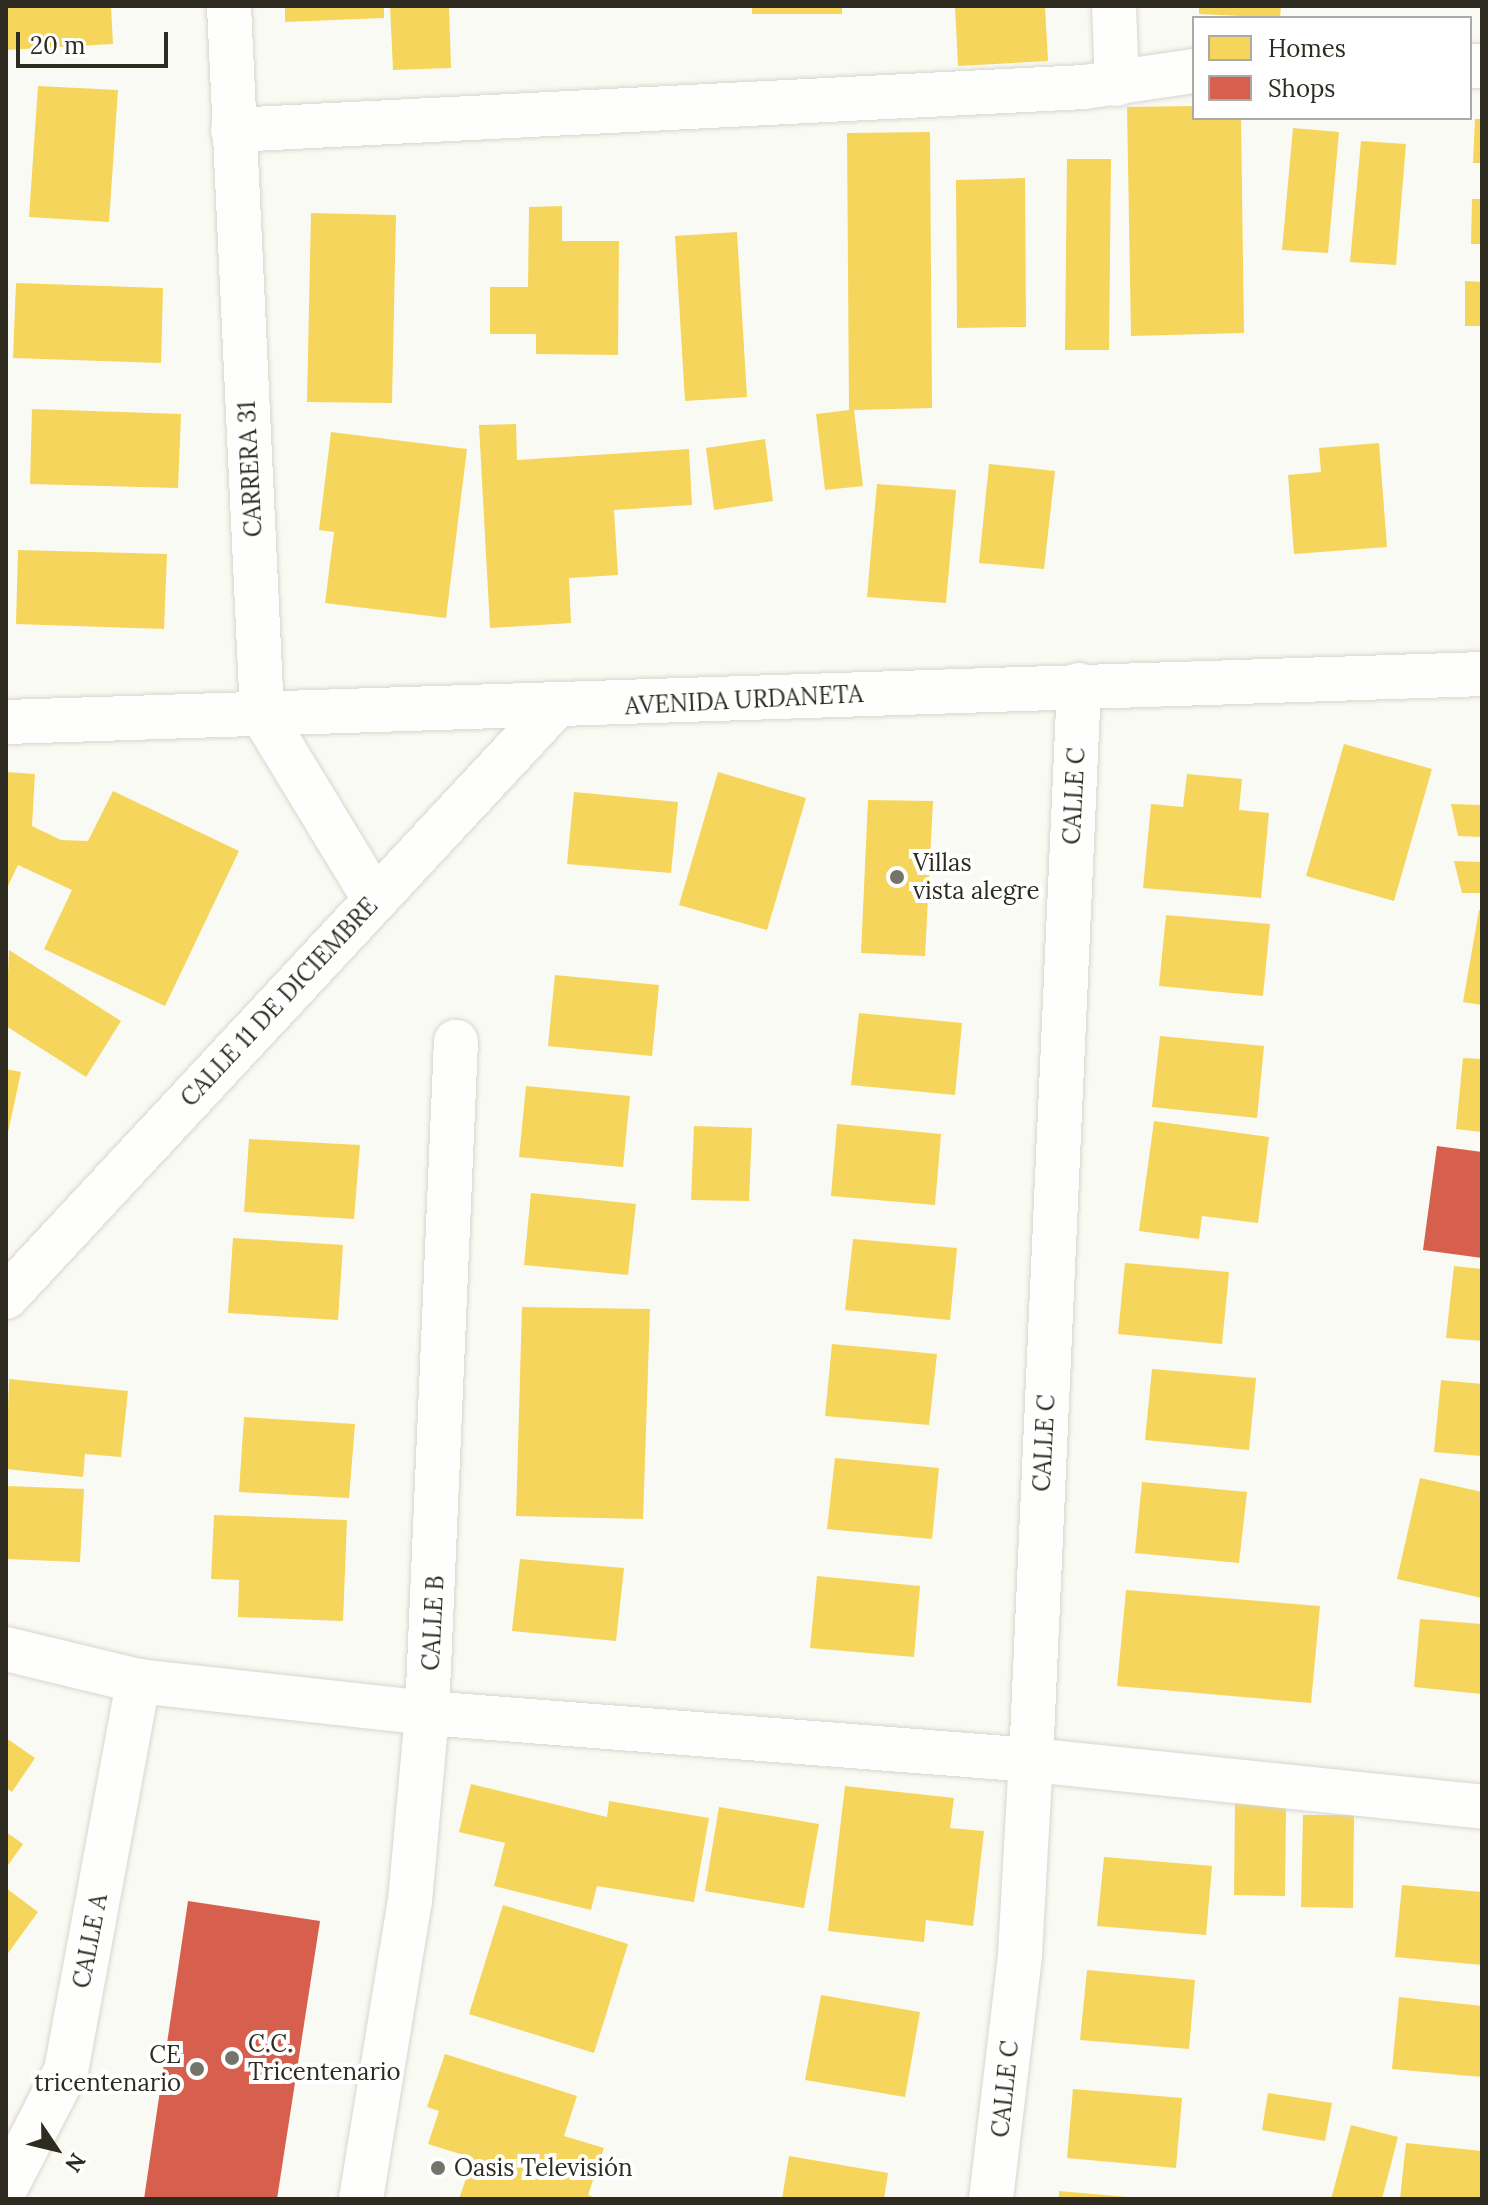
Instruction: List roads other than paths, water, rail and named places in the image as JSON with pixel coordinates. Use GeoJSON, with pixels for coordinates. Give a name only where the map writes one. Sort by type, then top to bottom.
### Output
{"type":"FeatureCollection","features":[{"type":"Feature","properties":{"kind":"street","name":"CARRERA 31"},"geometry":{"type":"LineString","coordinates":[[229,6],[262,714],[375,900]]}},
{"type":"Feature","properties":{"kind":"street"},"geometry":{"type":"LineString","coordinates":[[1114,6],[1117,84]]}},
{"type":"Feature","properties":{"kind":"street"},"geometry":{"type":"LineString","coordinates":[[233,130],[1117,84],[1192,71]]}},
{"type":"Feature","properties":{"kind":"street","name":"AVENIDA URDANETA"},"geometry":{"type":"LineString","coordinates":[[6,722],[553,709],[1079,685],[1482,674]]}},
{"type":"Feature","properties":{"kind":"street","name":"CALLE C"},"geometry":{"type":"LineString","coordinates":[[991,2199],[1020,1954],[1079,685]]}},
{"type":"Feature","properties":{"kind":"street","name":"CALLE 11 DE DICIEMBRE"},"geometry":{"type":"LineString","coordinates":[[6,1297],[553,709]]}},
{"type":"Feature","properties":{"kind":"street","name":"CALLE B"},"geometry":{"type":"LineString","coordinates":[[361,2199],[410,1901],[427,1713],[456,1042]]}},
{"type":"Feature","properties":{"kind":"street"},"geometry":{"type":"LineString","coordinates":[[6,1649],[138,1681],[427,1713],[1031,1760],[1482,1807]]}},
{"type":"Feature","properties":{"kind":"street","name":"CALLE A"},"geometry":{"type":"LineString","coordinates":[[6,2187],[66,2071],[138,1681]]}},
{"type":"Feature","properties":{"kind":"place","name":"Villas vista alegre"},"geometry":{"type":"Point","coordinates":[897,877]}},
{"type":"Feature","properties":{"kind":"place","name":"C.C. Tricentenario"},"geometry":{"type":"Point","coordinates":[232,2058]}},
{"type":"Feature","properties":{"kind":"place","name":"CE tricentenario"},"geometry":{"type":"Point","coordinates":[197,2069]}},
{"type":"Feature","properties":{"kind":"place","name":"Oasis Televisión"},"geometry":{"type":"Point","coordinates":[438,2168]}}]}
